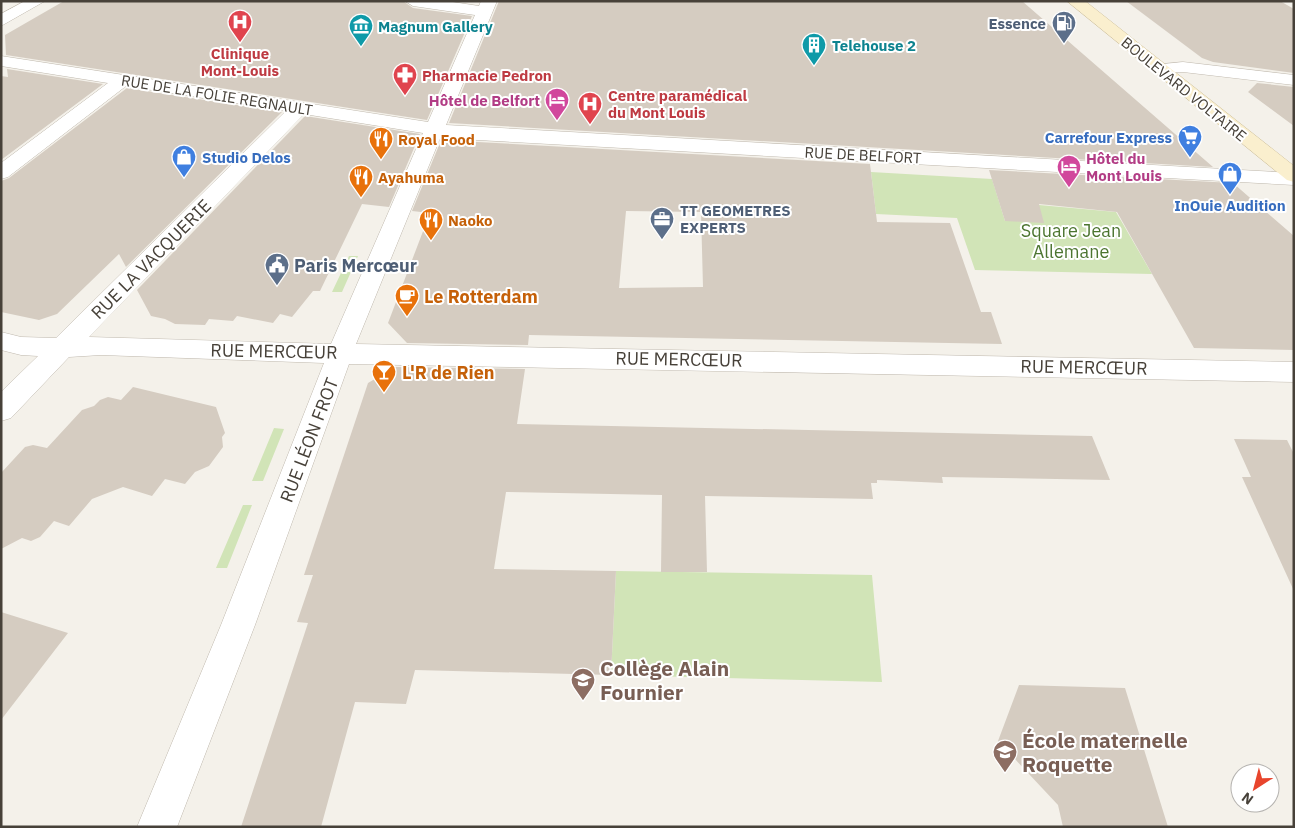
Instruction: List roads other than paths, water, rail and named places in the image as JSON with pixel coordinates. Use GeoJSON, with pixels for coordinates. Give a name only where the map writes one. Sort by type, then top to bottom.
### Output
{"type":"FeatureCollection","features":[{"type":"Feature","properties":{"kind":"main road","name":"BOULEVARD VOLTAIRE"},"geometry":{"type":"LineString","coordinates":[[1075,1],[1294,178]]}},
{"type":"Feature","properties":{"kind":"street"},"geometry":{"type":"LineString","coordinates":[[1,21],[37,1]]}},
{"type":"Feature","properties":{"kind":"street"},"geometry":{"type":"LineString","coordinates":[[412,1],[487,6]]}},
{"type":"Feature","properties":{"kind":"street","name":"RUE LÉON FROT"},"geometry":{"type":"LineString","coordinates":[[158,827],[342,352],[433,128],[487,6]]}},
{"type":"Feature","properties":{"kind":"street","name":"RUE DE LA FOLIE REGNAULT"},"geometry":{"type":"LineString","coordinates":[[1,61],[433,128]]}},
{"type":"Feature","properties":{"kind":"street"},"geometry":{"type":"LineString","coordinates":[[1160,69],[1183,67],[1294,80]]}},
{"type":"Feature","properties":{"kind":"street"},"geometry":{"type":"LineString","coordinates":[[1,173],[123,80]]}},
{"type":"Feature","properties":{"kind":"street","name":"RUE LA VACQUERIE"},"geometry":{"type":"LineString","coordinates":[[1,410],[300,108]]}},
{"type":"Feature","properties":{"kind":"street","name":"RUE DE BELFORT"},"geometry":{"type":"LineString","coordinates":[[433,128],[469,133],[1294,178]]}},
{"type":"Feature","properties":{"kind":"street","name":"RUE MERCŒUR"},"geometry":{"type":"LineString","coordinates":[[1,342],[21,346],[64,348],[101,346],[1294,372]]}},
{"type":"Feature","properties":{"kind":"place","name":"Clinique Mont-Louis"},"geometry":{"type":"Point","coordinates":[240,43]}},
{"type":"Feature","properties":{"kind":"place","name":"Essence"},"geometry":{"type":"Point","coordinates":[1064,44]}},
{"type":"Feature","properties":{"kind":"place","name":"Magnum Gallery"},"geometry":{"type":"Point","coordinates":[361,47]}},
{"type":"Feature","properties":{"kind":"place","name":"Telehouse 2"},"geometry":{"type":"Point","coordinates":[814,66]}},
{"type":"Feature","properties":{"kind":"place","name":"Pharmacie Pedron"},"geometry":{"type":"Point","coordinates":[405,96]}},
{"type":"Feature","properties":{"kind":"place","name":"Hôtel de Belfort"},"geometry":{"type":"Point","coordinates":[557,121]}},
{"type":"Feature","properties":{"kind":"place","name":"Centre paramédical du Mont Louis"},"geometry":{"type":"Point","coordinates":[590,125]}},
{"type":"Feature","properties":{"kind":"place","name":"Carrefour Express"},"geometry":{"type":"Point","coordinates":[1190,158]}},
{"type":"Feature","properties":{"kind":"place","name":"Royal Food"},"geometry":{"type":"Point","coordinates":[381,160]}},
{"type":"Feature","properties":{"kind":"place","name":"Studio Delos"},"geometry":{"type":"Point","coordinates":[184,178]}},
{"type":"Feature","properties":{"kind":"place","name":"Hôtel du Mont Louis"},"geometry":{"type":"Point","coordinates":[1069,188]}},
{"type":"Feature","properties":{"kind":"place","name":"InOuie Audition"},"geometry":{"type":"Point","coordinates":[1230,195]}},
{"type":"Feature","properties":{"kind":"place","name":"Ayahuma"},"geometry":{"type":"Point","coordinates":[361,198]}},
{"type":"Feature","properties":{"kind":"place","name":"TT GEOMETRES EXPERTS"},"geometry":{"type":"Point","coordinates":[662,240]}},
{"type":"Feature","properties":{"kind":"place","name":"Naoko"},"geometry":{"type":"Point","coordinates":[431,241]}},
{"type":"Feature","properties":{"kind":"place","name":"Paris Mercœur"},"geometry":{"type":"Point","coordinates":[277,286]}},
{"type":"Feature","properties":{"kind":"place","name":"Le Rotterdam"},"geometry":{"type":"Point","coordinates":[407,317]}},
{"type":"Feature","properties":{"kind":"place","name":"L'R de Rien"},"geometry":{"type":"Point","coordinates":[384,393]}},
{"type":"Feature","properties":{"kind":"place","name":"Collège Alain Fournier"},"geometry":{"type":"Point","coordinates":[583,701]}},
{"type":"Feature","properties":{"kind":"place","name":"École maternelle Roquette"},"geometry":{"type":"Point","coordinates":[1005,773]}},
{"type":"Feature","properties":{"kind":"park label","name":"Square Jean Allemane"},"geometry":{"type":"Point","coordinates":[1071,240]}}]}
